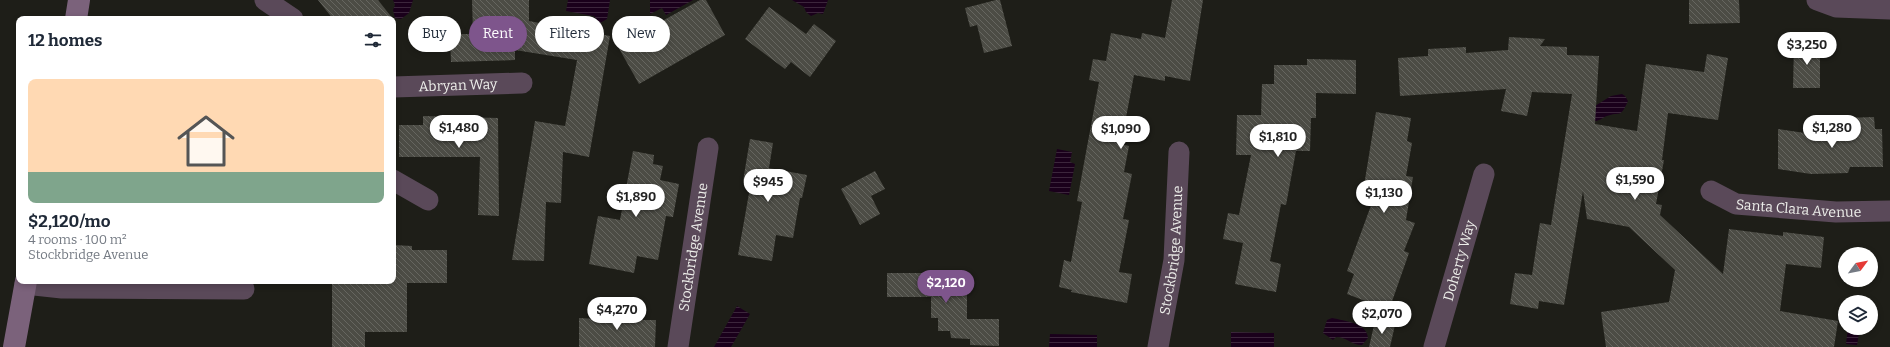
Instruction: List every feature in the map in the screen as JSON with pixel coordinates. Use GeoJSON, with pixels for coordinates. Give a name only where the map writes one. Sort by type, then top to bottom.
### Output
{"type":"FeatureCollection","features":[{"type":"Feature","properties":{"kind":"main road"},"geometry":{"type":"LineString","coordinates":[[76,16],[79,0]]}},
{"type":"Feature","properties":{"kind":"main road"},"geometry":{"type":"LineString","coordinates":[[14,347],[26,284]]}},
{"type":"Feature","properties":{"kind":"street"},"geometry":{"type":"LineString","coordinates":[[265,0],[289,16]]}},
{"type":"Feature","properties":{"kind":"street"},"geometry":{"type":"LineString","coordinates":[[1817,0],[1836,7],[1890,9]]}},
{"type":"Feature","properties":{"kind":"street","name":"Abryan Way"},"geometry":{"type":"LineString","coordinates":[[396,87],[522,83]]}},
{"type":"Feature","properties":{"kind":"street","name":"Stockbridge Avenue"},"geometry":{"type":"LineString","coordinates":[[678,347],[708,148]]}},
{"type":"Feature","properties":{"kind":"street","name":"Stockbridge Avenue"},"geometry":{"type":"LineString","coordinates":[[1158,347],[1174,260],[1178,152]]}},
{"type":"Feature","properties":{"kind":"street","name":"Doherty Way"},"geometry":{"type":"LineString","coordinates":[[1434,347],[1484,174]]}},
{"type":"Feature","properties":{"kind":"street"},"geometry":{"type":"LineString","coordinates":[[396,182],[428,200]]}},
{"type":"Feature","properties":{"kind":"street","name":"Santa Clara Avenue"},"geometry":{"type":"LineString","coordinates":[[1710,191],[1736,204],[1836,212],[1890,211]]}},
{"type":"Feature","properties":{"kind":"street"},"geometry":{"type":"LineString","coordinates":[[38,284],[62,288],[244,289]]}},
{"type":"Feature","properties":{"kind":"shaded area"},"geometry":{"type":"Polygon","coordinates":[[[393,0],[413,0],[409,13],[401,19],[396,18],[396,16],[394,16],[393,10],[395,5],[393,0]]]}},
{"type":"Feature","properties":{"kind":"shaded area"},"geometry":{"type":"Polygon","coordinates":[[[568,0],[610,0],[607,19],[604,21],[604,16],[594,16],[566,11],[568,0]]]}},
{"type":"Feature","properties":{"kind":"shaded area"},"geometry":{"type":"Polygon","coordinates":[[[650,0],[693,0],[666,15],[662,8],[650,14],[650,0]]]}},
{"type":"Feature","properties":{"kind":"shaded area"},"geometry":{"type":"Polygon","coordinates":[[[792,0],[828,0],[823,14],[818,13],[811,16],[806,12],[804,7],[792,0]]]}},
{"type":"Feature","properties":{"kind":"shaded area"},"geometry":{"type":"Polygon","coordinates":[[[1622,94],[1628,101],[1621,112],[1595,121],[1595,106],[1611,96],[1622,94]]]}},
{"type":"Feature","properties":{"kind":"shaded area"},"geometry":{"type":"Polygon","coordinates":[[[1057,149],[1072,152],[1070,162],[1075,164],[1069,195],[1049,191],[1057,149]]]}},
{"type":"Feature","properties":{"kind":"shaded area"},"geometry":{"type":"Polygon","coordinates":[[[737,306],[750,314],[731,347],[714,347],[737,306]]]}},
{"type":"Feature","properties":{"kind":"shaded area"},"geometry":{"type":"Polygon","coordinates":[[[1332,318],[1360,326],[1367,333],[1368,338],[1362,345],[1355,344],[1340,337],[1336,337],[1333,340],[1323,333],[1327,320],[1332,318]]]}},
{"type":"Feature","properties":{"kind":"shaded area"},"geometry":{"type":"Polygon","coordinates":[[[1231,332],[1274,333],[1274,347],[1231,347],[1231,332]]]}},
{"type":"Feature","properties":{"kind":"shaded area"},"geometry":{"type":"Polygon","coordinates":[[[1050,334],[1097,335],[1097,347],[1049,347],[1050,334]]]}},
{"type":"Feature","properties":{"kind":"shaded area"},"geometry":{"type":"Polygon","coordinates":[[[1847,335],[1859,335],[1857,345],[1846,344],[1847,335]]]}},
{"type":"Feature","properties":{"kind":"building"},"geometry":{"type":"Polygon","coordinates":[[[318,0],[378,0],[391,16],[331,16],[318,0]]]}},
{"type":"Feature","properties":{"kind":"building"},"geometry":{"type":"Polygon","coordinates":[[[472,0],[529,0],[529,21],[535,22],[535,52],[604,52],[604,35],[610,36],[589,157],[563,152],[561,203],[546,202],[544,261],[512,260],[535,121],[565,126],[577,60],[527,52],[527,16],[472,16],[472,0]]]}},
{"type":"Feature","properties":{"kind":"building"},"geometry":{"type":"Polygon","coordinates":[[[700,0],[706,0],[725,35],[639,84],[621,52],[670,52],[670,17],[700,0]]]}},
{"type":"Feature","properties":{"kind":"building"},"geometry":{"type":"Polygon","coordinates":[[[1000,0],[1012,46],[984,53],[977,25],[970,27],[965,8],[1000,0]]]}},
{"type":"Feature","properties":{"kind":"building"},"geometry":{"type":"Polygon","coordinates":[[[1172,0],[1203,0],[1190,81],[1165,76],[1165,81],[1134,75],[1121,144],[1129,146],[1124,172],[1132,174],[1123,219],[1129,220],[1119,272],[1132,274],[1127,303],[1071,292],[1072,290],[1059,287],[1064,260],[1071,262],[1082,202],[1077,201],[1099,82],[1089,80],[1093,59],[1106,61],[1111,33],[1141,39],[1142,33],[1165,38],[1172,0]]]}},
{"type":"Feature","properties":{"kind":"building"},"geometry":{"type":"Polygon","coordinates":[[[1689,0],[1739,0],[1740,23],[1689,24],[1689,0]]]}},
{"type":"Feature","properties":{"kind":"building"},"geometry":{"type":"Polygon","coordinates":[[[769,7],[806,34],[814,24],[836,41],[810,77],[791,62],[785,69],[745,39],[769,7]]]}},
{"type":"Feature","properties":{"kind":"building"},"geometry":{"type":"Polygon","coordinates":[[[461,34],[469,34],[469,52],[515,52],[515,60],[451,62],[451,52],[461,52],[461,34]]]}},
{"type":"Feature","properties":{"kind":"building"},"geometry":{"type":"Polygon","coordinates":[[[1509,37],[1545,39],[1540,46],[1567,47],[1567,55],[1599,56],[1595,124],[1637,131],[1646,64],[1704,72],[1707,54],[1728,58],[1718,120],[1668,113],[1662,160],[1664,160],[1656,204],[1662,205],[1660,215],[1723,274],[1729,229],[1783,236],[1783,232],[1824,237],[1821,268],[1786,264],[1780,311],[1838,321],[1834,347],[1606,347],[1601,312],[1669,302],[1675,270],[1629,227],[1587,219],[1583,191],[1564,305],[1539,301],[1538,309],[1510,304],[1515,273],[1532,275],[1540,223],[1551,225],[1572,94],[1532,92],[1527,116],[1501,111],[1506,89],[1400,96],[1398,58],[1428,56],[1428,49],[1466,47],[1466,53],[1508,50],[1509,37]]]}},
{"type":"Feature","properties":{"kind":"building"},"geometry":{"type":"Polygon","coordinates":[[[1794,44],[1820,44],[1820,88],[1793,88],[1794,44]]]}},
{"type":"Feature","properties":{"kind":"building"},"geometry":{"type":"Polygon","coordinates":[[[1307,59],[1356,60],[1356,94],[1316,93],[1316,118],[1311,118],[1310,151],[1296,151],[1286,205],[1281,204],[1270,261],[1281,264],[1276,292],[1235,284],[1243,243],[1223,239],[1228,213],[1239,215],[1251,155],[1236,155],[1237,115],[1261,115],[1262,84],[1274,84],[1274,65],[1307,65],[1307,59]]]}},
{"type":"Feature","properties":{"kind":"building"},"geometry":{"type":"Polygon","coordinates":[[[1376,112],[1411,118],[1407,141],[1412,143],[1406,176],[1413,177],[1406,220],[1415,223],[1404,251],[1409,253],[1389,310],[1347,294],[1354,274],[1347,271],[1373,200],[1362,198],[1376,112]]]}},
{"type":"Feature","properties":{"kind":"building"},"geometry":{"type":"Polygon","coordinates":[[[423,116],[498,118],[499,216],[478,215],[480,157],[399,157],[399,125],[423,125],[423,116]]]}},
{"type":"Feature","properties":{"kind":"building"},"geometry":{"type":"Polygon","coordinates":[[[1874,117],[1875,129],[1882,129],[1883,167],[1850,167],[1848,173],[1811,174],[1778,169],[1778,129],[1818,135],[1818,130],[1851,129],[1843,118],[1874,117]]]}},
{"type":"Feature","properties":{"kind":"building"},"geometry":{"type":"Polygon","coordinates":[[[750,139],[773,143],[769,168],[807,175],[802,198],[800,198],[793,238],[776,235],[772,261],[738,255],[751,182],[743,181],[750,139]]]}},
{"type":"Feature","properties":{"kind":"building"},"geometry":{"type":"Polygon","coordinates":[[[633,151],[654,155],[653,164],[663,166],[660,180],[679,184],[673,217],[666,216],[658,260],[637,256],[634,273],[589,264],[598,216],[620,220],[633,151]]]}},
{"type":"Feature","properties":{"kind":"building"},"geometry":{"type":"Polygon","coordinates":[[[875,171],[885,189],[871,196],[880,214],[860,225],[841,189],[875,171]]]}},
{"type":"Feature","properties":{"kind":"building"},"geometry":{"type":"Polygon","coordinates":[[[396,245],[412,246],[412,250],[447,250],[447,283],[407,283],[407,332],[365,332],[365,347],[332,347],[332,284],[396,284],[396,245]]]}},
{"type":"Feature","properties":{"kind":"building"},"geometry":{"type":"Polygon","coordinates":[[[887,273],[967,273],[967,319],[999,319],[999,346],[970,345],[970,339],[951,338],[950,331],[938,331],[938,318],[931,318],[931,297],[887,297],[887,273]]]}},
{"type":"Feature","properties":{"kind":"building"},"geometry":{"type":"Polygon","coordinates":[[[597,312],[633,313],[633,320],[656,320],[655,347],[579,347],[579,318],[597,319],[597,312]]]}},
{"type":"Feature","properties":{"kind":"building"},"geometry":{"type":"Polygon","coordinates":[[[1375,321],[1395,325],[1390,347],[1369,347],[1375,321]]]}}]}
